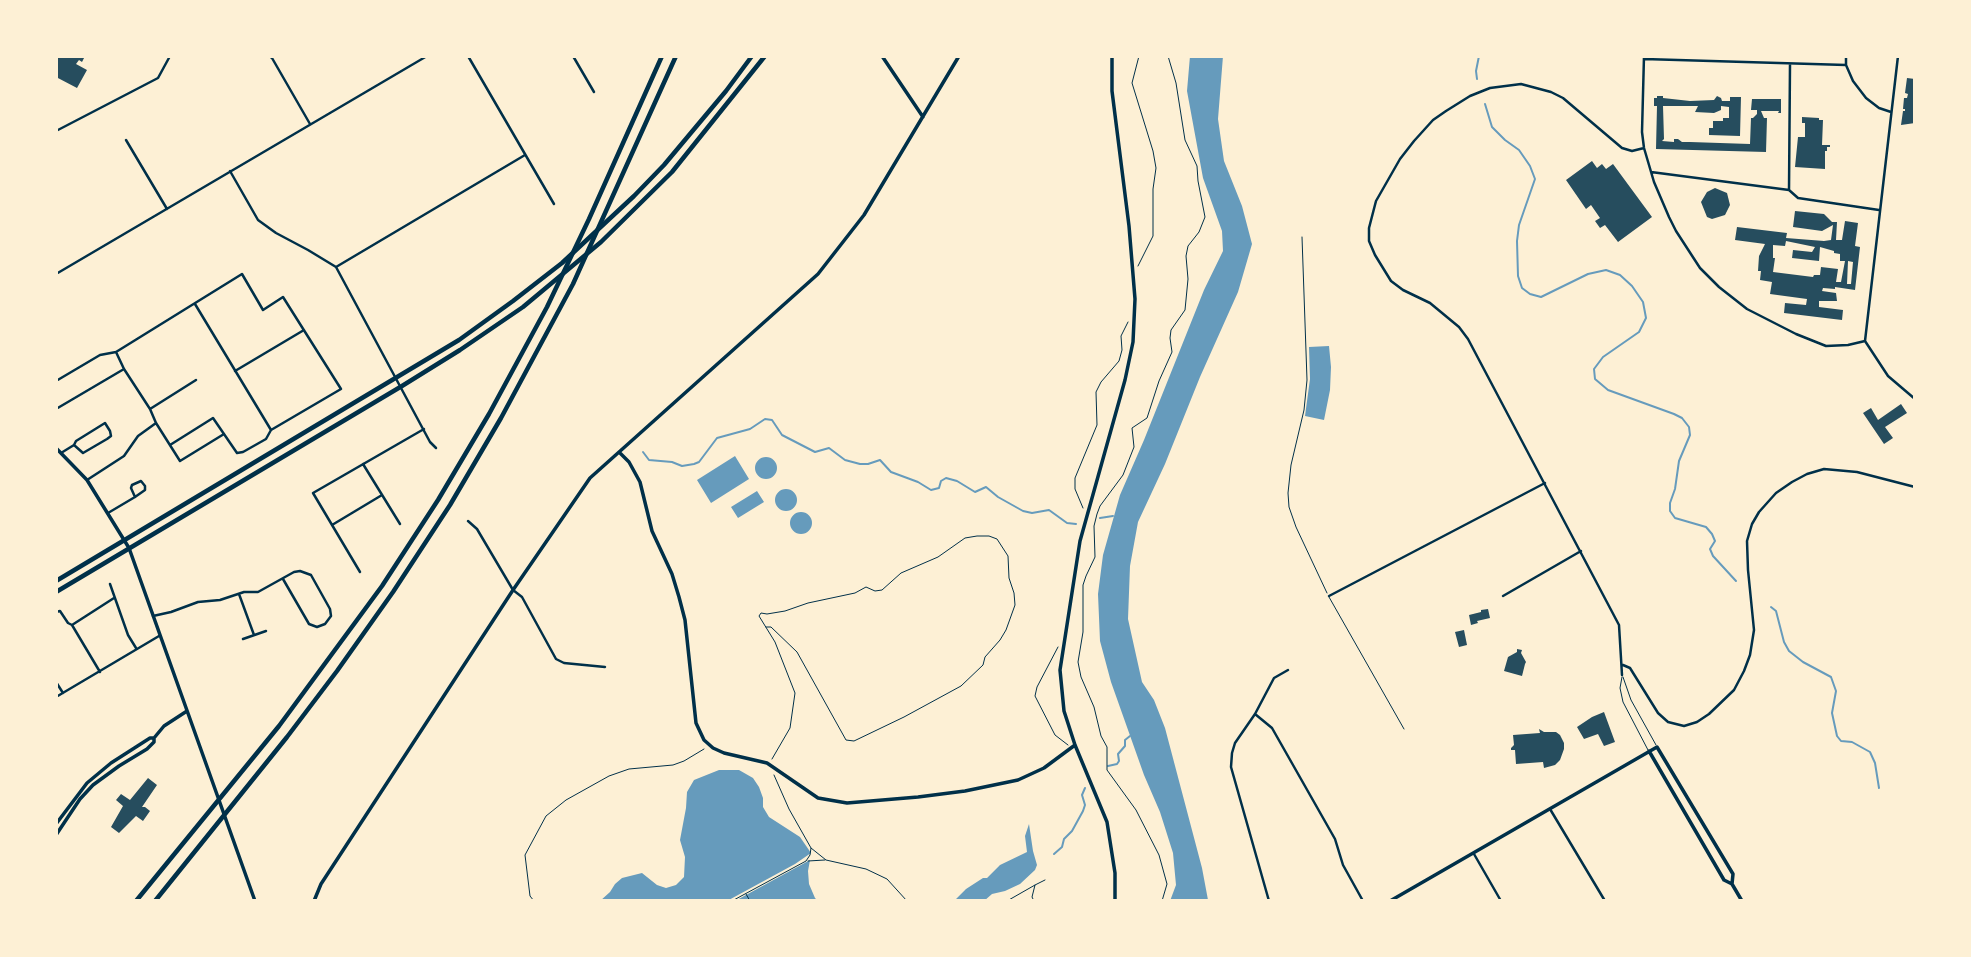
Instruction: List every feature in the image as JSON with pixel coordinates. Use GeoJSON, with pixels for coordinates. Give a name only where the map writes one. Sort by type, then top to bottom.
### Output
{"type":"FeatureCollection","features":[{"type":"Feature","properties":{"kind":"main road"},"geometry":{"type":"LineString","coordinates":[[136,901],[279,726],[383,586],[438,500],[489,414],[547,307],[662,56]]}},
{"type":"Feature","properties":{"kind":"main road"},"geometry":{"type":"LineString","coordinates":[[155,901],[337,671],[450,505],[573,284],[676,56]]}},
{"type":"Feature","properties":{"kind":"main road"},"geometry":{"type":"LineString","coordinates":[[56,581],[459,340],[513,302],[612,218],[664,165],[752,56]]}},
{"type":"Feature","properties":{"kind":"main road"},"geometry":{"type":"LineString","coordinates":[[56,592],[402,386],[523,307],[601,242],[672,172],[765,56]]}},
{"type":"Feature","properties":{"kind":"street"},"geometry":{"type":"LineString","coordinates":[[56,131],[158,78],[170,56]]}},
{"type":"Feature","properties":{"kind":"street"},"geometry":{"type":"LineString","coordinates":[[269,56],[310,124]]}},
{"type":"Feature","properties":{"kind":"street"},"geometry":{"type":"LineString","coordinates":[[56,274],[427,56]]}},
{"type":"Feature","properties":{"kind":"street"},"geometry":{"type":"LineString","coordinates":[[468,56],[554,204]]}},
{"type":"Feature","properties":{"kind":"street"},"geometry":{"type":"LineString","coordinates":[[573,56],[594,92]]}},
{"type":"Feature","properties":{"kind":"street"},"geometry":{"type":"LineString","coordinates":[[882,56],[923,117]]}},
{"type":"Feature","properties":{"kind":"street"},"geometry":{"type":"LineString","coordinates":[[314,901],[321,884],[513,590],[590,478],[818,274],[864,215],[960,56]]}},
{"type":"Feature","properties":{"kind":"street"},"geometry":{"type":"LineString","coordinates":[[1112,56],[1112,91],[1129,226],[1135,318],[1125,380],[1080,541],[1062,653],[1061,686],[1064,710],[1075,745],[1107,822],[1115,873],[1115,901]]}},
{"type":"Feature","properties":{"kind":"street"},"geometry":{"type":"LineString","coordinates":[[1846,56],[1846,65],[1853,80],[1866,98],[1879,108],[1891,112]]}},
{"type":"Feature","properties":{"kind":"street"},"geometry":{"type":"LineString","coordinates":[[1898,56],[1865,341],[1888,376],[1915,399]]}},
{"type":"Feature","properties":{"kind":"street"},"geometry":{"type":"LineString","coordinates":[[1846,65],[1644,57],[1642,132],[1651,172],[1676,231],[1700,268],[1719,287],[1747,309],[1822,345],[1840,346],[1865,341]]}},
{"type":"Feature","properties":{"kind":"street"},"geometry":{"type":"LineString","coordinates":[[1788,190],[1790,63]]}},
{"type":"Feature","properties":{"kind":"street"},"geometry":{"type":"LineString","coordinates":[[1622,675],[1619,625],[1468,338],[1430,303],[1391,281],[1383,272],[1369,241],[1369,228],[1376,201],[1400,159],[1433,120],[1470,96],[1490,88],[1521,84],[1551,92],[1563,98],[1622,148],[1632,151],[1644,148]]}},
{"type":"Feature","properties":{"kind":"street"},"geometry":{"type":"LineString","coordinates":[[126,140],[167,209]]}},
{"type":"Feature","properties":{"kind":"street"},"geometry":{"type":"LineString","coordinates":[[336,267],[525,155]]}},
{"type":"Feature","properties":{"kind":"street"},"geometry":{"type":"LineString","coordinates":[[230,171],[258,220],[336,267],[430,442],[436,448]]}},
{"type":"Feature","properties":{"kind":"street"},"geometry":{"type":"LineString","coordinates":[[1651,172],[1788,190],[1798,198],[1880,211]]}},
{"type":"Feature","properties":{"kind":"street"},"geometry":{"type":"LineString","coordinates":[[56,381],[100,355],[116,352],[242,274],[263,310],[283,298],[341,389],[271,430],[266,439],[243,452],[237,453],[213,418],[170,445]]}},
{"type":"Feature","properties":{"kind":"street"},"geometry":{"type":"LineString","coordinates":[[195,304],[271,430]]}},
{"type":"Feature","properties":{"kind":"street"},"geometry":{"type":"LineString","coordinates":[[235,371],[304,330]]}},
{"type":"Feature","properties":{"kind":"street"},"geometry":{"type":"LineString","coordinates":[[116,352],[180,461],[224,434]]}},
{"type":"Feature","properties":{"kind":"street"},"geometry":{"type":"LineString","coordinates":[[56,409],[124,369]]}},
{"type":"Feature","properties":{"kind":"street"},"geometry":{"type":"LineString","coordinates":[[150,409],[196,380]]}},
{"type":"Feature","properties":{"kind":"street"},"geometry":{"type":"LineString","coordinates":[[61,453],[105,423],[110,431],[111,436],[83,453],[75,445]]}},
{"type":"Feature","properties":{"kind":"street"},"geometry":{"type":"LineString","coordinates":[[87,480],[124,456],[138,436],[156,424]]}},
{"type":"Feature","properties":{"kind":"street"},"geometry":{"type":"LineString","coordinates":[[360,572],[313,493],[424,429]]}},
{"type":"Feature","properties":{"kind":"street"},"geometry":{"type":"LineString","coordinates":[[56,449],[87,480],[129,548],[255,901]]}},
{"type":"Feature","properties":{"kind":"street"},"geometry":{"type":"LineString","coordinates":[[619,452],[640,482],[652,531],[672,574],[685,620],[696,723],[709,745],[724,753],[769,765],[818,798],[847,803],[954,793],[1018,780],[1044,768],[1075,745]]}},
{"type":"Feature","properties":{"kind":"street"},"geometry":{"type":"LineString","coordinates":[[363,464],[400,524]]}},
{"type":"Feature","properties":{"kind":"street"},"geometry":{"type":"LineString","coordinates":[[1622,665],[1630,668],[1658,713],[1668,722],[1684,726],[1697,722],[1734,690],[1750,655],[1754,630],[1747,541],[1759,512],[1776,493],[1799,478],[1825,469],[1857,472],[1915,487]]}},
{"type":"Feature","properties":{"kind":"street"},"geometry":{"type":"LineString","coordinates":[[108,513],[135,497],[145,490],[141,481],[132,485],[135,497]]}},
{"type":"Feature","properties":{"kind":"street"},"geometry":{"type":"LineString","coordinates":[[1329,596],[1545,483]]}},
{"type":"Feature","properties":{"kind":"street"},"geometry":{"type":"LineString","coordinates":[[332,525],[382,495]]}},
{"type":"Feature","properties":{"kind":"street"},"geometry":{"type":"LineString","coordinates":[[468,522],[477,529],[513,590],[522,597],[556,659],[564,663],[605,667]]}},
{"type":"Feature","properties":{"kind":"street"},"geometry":{"type":"LineString","coordinates":[[1503,596],[1581,551]]}},
{"type":"Feature","properties":{"kind":"street"},"geometry":{"type":"LineString","coordinates":[[153,616],[198,602],[262,591],[294,572],[304,571],[311,575],[330,609],[331,616],[325,624],[317,627],[309,624],[283,579]]}},
{"type":"Feature","properties":{"kind":"street"},"geometry":{"type":"LineString","coordinates":[[110,583],[128,635],[137,649]]}},
{"type":"Feature","properties":{"kind":"street"},"geometry":{"type":"LineString","coordinates":[[239,594],[254,635]]}},
{"type":"Feature","properties":{"kind":"street"},"geometry":{"type":"LineString","coordinates":[[72,625],[114,598]]}},
{"type":"Feature","properties":{"kind":"street"},"geometry":{"type":"LineString","coordinates":[[56,612],[60,611],[72,625],[100,672]]}},
{"type":"Feature","properties":{"kind":"street"},"geometry":{"type":"LineString","coordinates":[[243,639],[266,631]]}},
{"type":"Feature","properties":{"kind":"street"},"geometry":{"type":"LineString","coordinates":[[56,697],[159,636]]}},
{"type":"Feature","properties":{"kind":"street"},"geometry":{"type":"LineString","coordinates":[[1269,901],[1231,766],[1232,753],[1235,743],[1255,714],[1274,678],[1288,670]]}},
{"type":"Feature","properties":{"kind":"street"},"geometry":{"type":"LineString","coordinates":[[56,682],[63,693]]}},
{"type":"Feature","properties":{"kind":"street"},"geometry":{"type":"LineString","coordinates":[[56,835],[80,799],[93,785],[147,749],[164,726],[187,711]]}},
{"type":"Feature","properties":{"kind":"street"},"geometry":{"type":"LineString","coordinates":[[1255,714],[1272,728],[1335,839],[1343,865],[1363,901]]}},
{"type":"Feature","properties":{"kind":"street"},"geometry":{"type":"LineString","coordinates":[[56,824],[87,783],[111,763],[154,738]]}},
{"type":"Feature","properties":{"kind":"street"},"geometry":{"type":"LineString","coordinates":[[1390,901],[1657,747],[1733,874],[1732,884]]}},
{"type":"Feature","properties":{"kind":"street"},"geometry":{"type":"LineString","coordinates":[[1649,751],[1724,880],[1732,884],[1742,901]]}},
{"type":"Feature","properties":{"kind":"street"},"geometry":{"type":"LineString","coordinates":[[1550,809],[1605,901]]}},
{"type":"Feature","properties":{"kind":"street"},"geometry":{"type":"LineString","coordinates":[[1474,853],[1502,901]]}},
{"type":"Feature","properties":{"kind":"lane"},"geometry":{"type":"LineString","coordinates":[[1302,237],[1307,380],[1304,410],[1291,465],[1289,507],[1329,596],[1404,729]]}},
{"type":"Feature","properties":{"kind":"lane"},"geometry":{"type":"LineString","coordinates":[[1622,675],[1647,733],[1657,747]]}},
{"type":"Feature","properties":{"kind":"lane"},"geometry":{"type":"LineString","coordinates":[[1622,675],[1620,688],[1623,702],[1649,751]]}},
{"type":"Feature","properties":{"kind":"path"},"geometry":{"type":"LineString","coordinates":[[1136,270],[1153,236],[1153,189],[1156,169],[1132,83],[1139,56]]}},
{"type":"Feature","properties":{"kind":"path"},"geometry":{"type":"LineString","coordinates":[[1162,901],[1167,884],[1159,855],[1136,810],[1107,770],[1107,747],[1101,736],[1078,662],[1083,632],[1083,586],[1095,557],[1094,526],[1097,514],[1123,475],[1134,447],[1132,428],[1147,418],[1172,352],[1171,330],[1185,310],[1188,246],[1199,232],[1205,217],[1197,166],[1185,140],[1176,83],[1168,56]]}},
{"type":"Feature","properties":{"kind":"path"},"geometry":{"type":"LineString","coordinates":[[766,627],[771,627],[797,652],[846,740],[854,741],[961,686],[984,665],[985,657],[1006,630],[1015,605],[1009,578],[1009,556],[997,539],[989,536],[965,538],[939,556],[901,573],[882,590],[875,591],[866,587],[855,593],[785,611],[761,613],[759,616],[775,642],[795,693],[790,728],[769,765],[782,796],[811,848],[826,860]]}},
{"type":"Feature","properties":{"kind":"path"},"geometry":{"type":"LineString","coordinates":[[534,901],[530,896],[525,855],[546,816],[566,800],[609,776],[629,769],[673,765],[700,753],[709,745]]}},
{"type":"Feature","properties":{"kind":"path"},"geometry":{"type":"LineString","coordinates":[[732,901],[806,860],[811,848]]}},
{"type":"Feature","properties":{"kind":"path"},"geometry":{"type":"LineString","coordinates":[[806,860],[826,860],[866,869],[887,879],[907,901]]}},
{"type":"Feature","properties":{"kind":"path"},"geometry":{"type":"LineString","coordinates":[[1007,901],[1045,880]]}},
{"type":"Feature","properties":{"kind":"path"},"geometry":{"type":"LineString","coordinates":[[1034,901],[1032,897],[1035,885]]}},
{"type":"Feature","properties":{"kind":"path"},"geometry":{"type":"LineString","coordinates":[[745,894],[750,901]]}},
{"type":"Feature","properties":{"kind":"water"},"geometry":{"type":"Polygon","coordinates":[[[1190,56],[1223,56],[1218,119],[1224,161],[1242,206],[1252,244],[1238,292],[1138,522],[1130,566],[1128,619],[1142,682],[1154,700],[1165,728],[1208,900],[1170,901],[1176,885],[1173,853],[1111,682],[1100,641],[1098,594],[1103,555],[1120,495],[1204,290],[1223,251],[1222,231],[1203,178],[1187,91],[1190,56]]]}},
{"type":"Feature","properties":{"kind":"water"},"geometry":{"type":"Polygon","coordinates":[[[1329,346],[1330,390],[1324,420],[1305,416],[1310,379],[1309,347],[1329,346]]]}},
{"type":"Feature","properties":{"kind":"water"},"geometry":{"type":"Polygon","coordinates":[[[735,456],[749,479],[711,503],[697,480],[735,456]]]}},
{"type":"Feature","properties":{"kind":"water"},"geometry":{"type":"Polygon","coordinates":[[[766,457],[774,460],[777,468],[774,476],[766,479],[758,476],[755,468],[758,460],[766,457]]]}},
{"type":"Feature","properties":{"kind":"water"},"geometry":{"type":"Polygon","coordinates":[[[786,489],[794,492],[797,500],[794,508],[786,511],[778,508],[775,500],[778,492],[786,489]]]}},
{"type":"Feature","properties":{"kind":"water"},"geometry":{"type":"Polygon","coordinates":[[[757,491],[764,502],[738,518],[731,507],[757,491]]]}},
{"type":"Feature","properties":{"kind":"water"},"geometry":{"type":"Polygon","coordinates":[[[801,512],[809,515],[812,523],[809,531],[801,534],[793,531],[790,523],[793,515],[801,512]]]}},
{"type":"Feature","properties":{"kind":"water"},"geometry":{"type":"Polygon","coordinates":[[[719,770],[739,770],[753,778],[759,787],[763,807],[769,817],[800,837],[811,853],[727,901],[600,901],[622,878],[642,873],[657,885],[666,888],[676,885],[684,877],[685,857],[680,840],[687,792],[694,780],[719,770]]]}},
{"type":"Feature","properties":{"kind":"water"},"geometry":{"type":"Polygon","coordinates":[[[1029,824],[1037,865],[1035,870],[1020,884],[992,894],[984,901],[954,901],[966,889],[987,878],[1000,865],[1027,852],[1025,836],[1029,824]]]}},
{"type":"Feature","properties":{"kind":"water"},"geometry":{"type":"Polygon","coordinates":[[[810,860],[809,884],[818,901],[735,901],[810,860]]]}},
{"type":"Feature","properties":{"kind":"building"},"geometry":{"type":"Polygon","coordinates":[[[56,56],[85,56],[82,62],[79,60],[76,64],[87,70],[77,88],[56,77],[56,56]]]}},
{"type":"Feature","properties":{"kind":"building"},"geometry":{"type":"Polygon","coordinates":[[[1907,78],[1915,79],[1915,123],[1901,125],[1905,111],[1904,98],[1907,98],[1908,94],[1905,93],[1907,78]]]}},
{"type":"Feature","properties":{"kind":"building"},"geometry":{"type":"Polygon","coordinates":[[[1657,96],[1690,101],[1714,100],[1717,96],[1722,101],[1730,101],[1730,97],[1741,97],[1740,136],[1709,135],[1713,121],[1729,118],[1729,107],[1721,106],[1721,110],[1714,113],[1695,112],[1698,106],[1663,106],[1662,141],[1674,142],[1674,139],[1678,139],[1682,142],[1750,144],[1751,118],[1757,114],[1757,110],[1751,110],[1752,99],[1781,99],[1781,113],[1761,111],[1764,118],[1767,118],[1766,152],[1656,149],[1657,106],[1654,106],[1654,98],[1657,96]]]}},
{"type":"Feature","properties":{"kind":"building"},"geometry":{"type":"Polygon","coordinates":[[[1802,117],[1823,120],[1822,145],[1830,145],[1825,151],[1825,169],[1795,167],[1798,137],[1805,137],[1802,117]]]}},
{"type":"Feature","properties":{"kind":"building"},"geometry":{"type":"Polygon","coordinates":[[[1592,161],[1597,168],[1602,164],[1606,169],[1613,164],[1652,217],[1618,242],[1605,225],[1600,228],[1595,221],[1600,218],[1591,205],[1586,209],[1566,180],[1592,161]]]}},
{"type":"Feature","properties":{"kind":"building"},"geometry":{"type":"Polygon","coordinates":[[[1715,188],[1727,193],[1730,205],[1725,215],[1712,219],[1707,217],[1701,202],[1707,192],[1715,188]]]}},
{"type":"Feature","properties":{"kind":"building"},"geometry":{"type":"Polygon","coordinates":[[[1795,211],[1824,214],[1832,222],[1837,222],[1836,240],[1842,240],[1845,221],[1858,223],[1855,246],[1860,247],[1855,290],[1823,288],[1822,291],[1836,293],[1837,301],[1819,301],[1819,307],[1843,310],[1842,320],[1784,313],[1785,303],[1806,305],[1807,299],[1770,294],[1772,282],[1760,280],[1761,271],[1758,271],[1759,256],[1765,244],[1735,240],[1737,227],[1787,233],[1786,238],[1831,240],[1833,225],[1822,231],[1793,227],[1795,211]],[[1786,241],[1785,246],[1773,245],[1773,272],[1813,277],[1820,275],[1821,267],[1838,269],[1836,282],[1841,282],[1845,261],[1840,261],[1840,254],[1820,247],[1819,261],[1792,258],[1793,250],[1812,252],[1815,247],[1786,241]],[[1848,261],[1847,284],[1851,284],[1853,262],[1848,261]]]}},
{"type":"Feature","properties":{"kind":"building"},"geometry":{"type":"Polygon","coordinates":[[[1901,404],[1907,413],[1885,427],[1893,438],[1884,444],[1863,413],[1871,408],[1878,420],[1901,404]]]}},
{"type":"Feature","properties":{"kind":"building"},"geometry":{"type":"Polygon","coordinates":[[[1488,609],[1490,618],[1471,625],[1469,615],[1488,609]]]}},
{"type":"Feature","properties":{"kind":"building"},"geometry":{"type":"Polygon","coordinates":[[[1464,630],[1467,645],[1459,647],[1455,632],[1464,630]]]}},
{"type":"Feature","properties":{"kind":"building"},"geometry":{"type":"Polygon","coordinates":[[[1517,649],[1522,650],[1526,662],[1522,676],[1504,671],[1508,657],[1517,652],[1517,649]]]}},
{"type":"Feature","properties":{"kind":"building"},"geometry":{"type":"Polygon","coordinates":[[[1604,712],[1615,742],[1604,746],[1598,734],[1584,739],[1577,727],[1604,712]]]}},
{"type":"Feature","properties":{"kind":"building"},"geometry":{"type":"Polygon","coordinates":[[[1539,729],[1560,735],[1564,749],[1560,760],[1555,765],[1544,768],[1543,762],[1516,764],[1515,750],[1511,750],[1514,745],[1513,735],[1540,733],[1539,729]]]}},
{"type":"Feature","properties":{"kind":"building"},"geometry":{"type":"Polygon","coordinates":[[[148,778],[157,785],[142,807],[150,811],[143,821],[136,816],[119,833],[111,827],[123,806],[116,800],[121,794],[130,800],[148,778]]]}},
{"type":"Feature","properties":{"kind":"waterway"},"geometry":{"type":"LineString","coordinates":[[1477,79],[1479,56]]}},
{"type":"Feature","properties":{"kind":"waterway"},"geometry":{"type":"LineString","coordinates":[[1485,104],[1492,127],[1519,150],[1535,179],[1519,225],[1517,241],[1518,276],[1522,288],[1541,297],[1588,274],[1606,270],[1620,275],[1632,286],[1643,302],[1646,318],[1639,332],[1603,357],[1594,369],[1595,379],[1608,390],[1682,418],[1689,427],[1690,435],[1679,461],[1670,511],[1675,518],[1706,527],[1715,541],[1710,549],[1713,556],[1736,581]]}},
{"type":"Feature","properties":{"kind":"waterway"},"geometry":{"type":"LineString","coordinates":[[643,452],[649,460],[672,462],[682,466],[694,464],[699,462],[717,438],[750,429],[765,419],[772,420],[782,435],[815,452],[829,448],[845,460],[860,464],[880,460],[891,472],[931,490],[939,488],[941,481],[946,478],[975,492],[986,487],[1023,511],[1032,513],[1049,510],[1067,523],[1076,524]]}},
{"type":"Feature","properties":{"kind":"waterway"},"geometry":{"type":"LineString","coordinates":[[1100,518],[1113,516]]}},
{"type":"Feature","properties":{"kind":"waterway"},"geometry":{"type":"LineString","coordinates":[[1771,607],[1776,611],[1789,651],[1831,677],[1836,691],[1832,713],[1837,736],[1841,741],[1852,742],[1870,752],[1875,763],[1879,788]]}},
{"type":"Feature","properties":{"kind":"waterway"},"geometry":{"type":"LineString","coordinates":[[1108,766],[1117,764],[1118,754],[1130,736]]}},
{"type":"Feature","properties":{"kind":"waterway"},"geometry":{"type":"LineString","coordinates":[[1054,854],[1062,847],[1064,839],[1072,831],[1083,811],[1085,805],[1082,795],[1085,788]]}}]}
